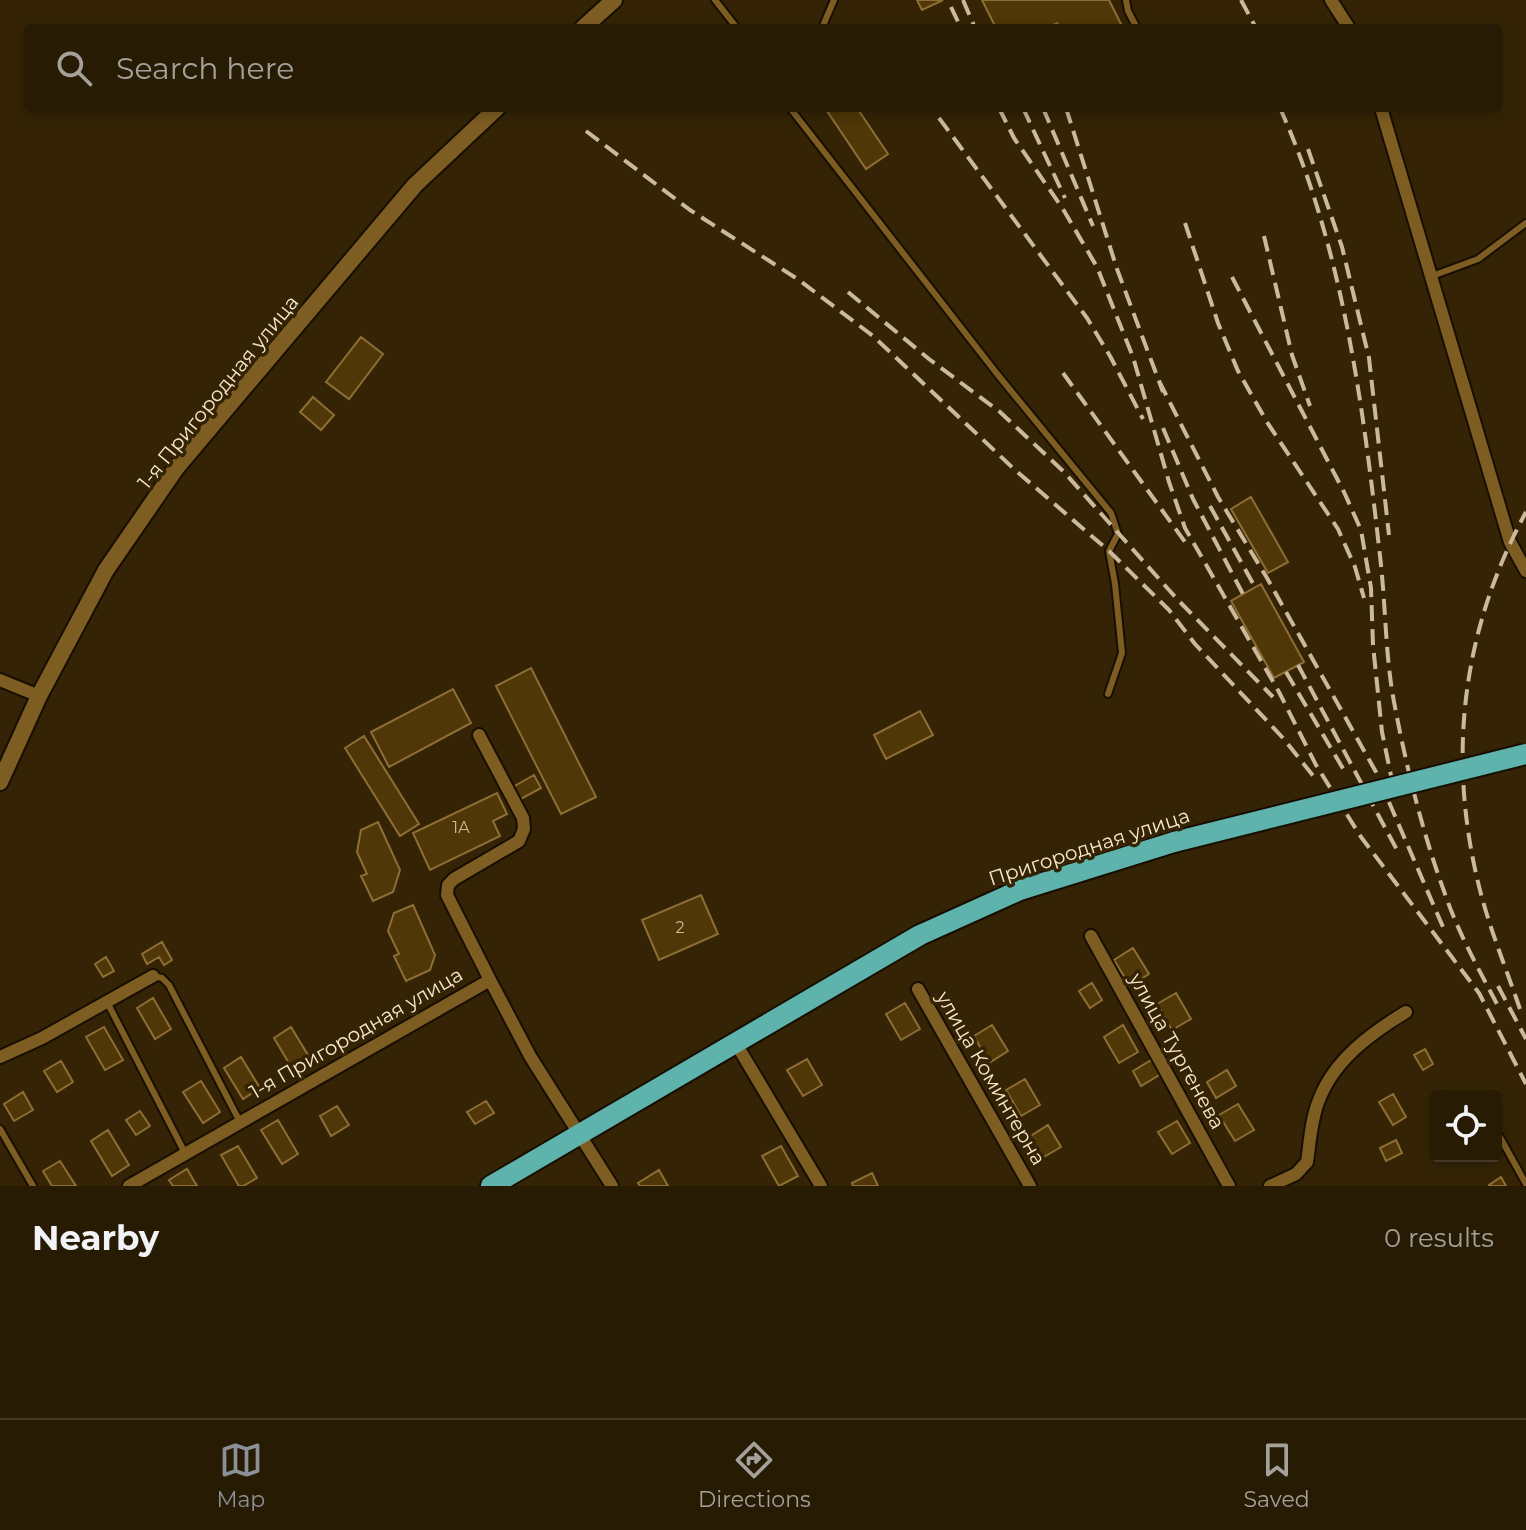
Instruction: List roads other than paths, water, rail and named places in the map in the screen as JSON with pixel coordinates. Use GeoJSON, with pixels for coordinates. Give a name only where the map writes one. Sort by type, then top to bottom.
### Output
{"type":"FeatureCollection","features":[{"type":"Feature","properties":{"kind":"highway","name":"Пригородная улица"},"geometry":{"type":"LineString","coordinates":[[491,1186],[920,935],[1020,890],[1174,842],[1526,754]]}},
{"type":"Feature","properties":{"kind":"street"},"geometry":{"type":"LineString","coordinates":[[587,24],[614,0]]}},
{"type":"Feature","properties":{"kind":"street"},"geometry":{"type":"LineString","coordinates":[[1331,0],[1346,24]]}},
{"type":"Feature","properties":{"kind":"street","name":"1-я Пригородная улица"},"geometry":{"type":"LineString","coordinates":[[0,782],[39,696],[106,570],[177,467],[415,185],[493,112]]}},
{"type":"Feature","properties":{"kind":"street"},"geometry":{"type":"LineString","coordinates":[[1382,112],[1510,542],[1526,571]]}},
{"type":"Feature","properties":{"kind":"street"},"geometry":{"type":"LineString","coordinates":[[0,680],[39,696]]}},
{"type":"Feature","properties":{"kind":"street"},"geometry":{"type":"LineString","coordinates":[[479,735],[523,818],[524,829],[519,841],[448,885],[447,895],[490,980]]}},
{"type":"Feature","properties":{"kind":"street","name":"улица Тургенева"},"geometry":{"type":"LineString","coordinates":[[1091,936],[1229,1186]]}},
{"type":"Feature","properties":{"kind":"street"},"geometry":{"type":"LineString","coordinates":[[0,1057],[42,1038],[153,976]]}},
{"type":"Feature","properties":{"kind":"street","name":"1-я Пригородная улица"},"geometry":{"type":"LineString","coordinates":[[129,1186],[490,980],[530,1056],[612,1186]]}},
{"type":"Feature","properties":{"kind":"street","name":"улица Коминтерна"},"geometry":{"type":"LineString","coordinates":[[918,989],[1030,1186]]}},
{"type":"Feature","properties":{"kind":"street"},"geometry":{"type":"LineString","coordinates":[[1270,1186],[1303,1168],[1307,1162],[1320,1098],[1343,1061],[1379,1028],[1406,1012]]}},
{"type":"Feature","properties":{"kind":"street"},"geometry":{"type":"LineString","coordinates":[[735,1042],[821,1186]]}},
{"type":"Feature","properties":{"kind":"lane"},"geometry":{"type":"LineString","coordinates":[[715,0],[734,24]]}},
{"type":"Feature","properties":{"kind":"lane"},"geometry":{"type":"LineString","coordinates":[[824,24],[834,0]]}},
{"type":"Feature","properties":{"kind":"lane"},"geometry":{"type":"LineString","coordinates":[[1126,0],[1135,24]]}},
{"type":"Feature","properties":{"kind":"lane"},"geometry":{"type":"LineString","coordinates":[[793,112],[998,375],[1111,513],[1118,534],[1109,551],[1122,653],[1108,694]]}},
{"type":"Feature","properties":{"kind":"lane"},"geometry":{"type":"LineString","coordinates":[[1432,276],[1478,259],[1526,223]]}},
{"type":"Feature","properties":{"kind":"lane"},"geometry":{"type":"LineString","coordinates":[[153,976],[162,978],[169,985],[240,1122]]}},
{"type":"Feature","properties":{"kind":"lane"},"geometry":{"type":"LineString","coordinates":[[107,1002],[186,1155]]}},
{"type":"Feature","properties":{"kind":"lane"},"geometry":{"type":"LineString","coordinates":[[0,1129],[33,1186]]}},
{"type":"Feature","properties":{"kind":"lane"},"geometry":{"type":"LineString","coordinates":[[1502,1141],[1526,1184]]}},
{"type":"Feature","properties":{"kind":"railway"},"geometry":{"type":"LineString","coordinates":[[963,0],[973,24]]}},
{"type":"Feature","properties":{"kind":"railway"},"geometry":{"type":"LineString","coordinates":[[1241,0],[1254,24]]}},
{"type":"Feature","properties":{"kind":"railway"},"geometry":{"type":"LineString","coordinates":[[951,7],[959,24]]}},
{"type":"Feature","properties":{"kind":"railway"},"geometry":{"type":"LineString","coordinates":[[1001,112],[1014,138],[1063,209],[1097,267],[1133,357],[1185,528],[1279,692],[1316,765],[1361,837],[1479,993],[1526,1084]]}},
{"type":"Feature","properties":{"kind":"railway"},"geometry":{"type":"LineString","coordinates":[[1025,112],[1065,198]]}},
{"type":"Feature","properties":{"kind":"railway"},"geometry":{"type":"LineString","coordinates":[[1045,112],[1093,226]]}},
{"type":"Feature","properties":{"kind":"railway"},"geometry":{"type":"LineString","coordinates":[[1067,112],[1117,269],[1163,392]]}},
{"type":"Feature","properties":{"kind":"railway"},"geometry":{"type":"LineString","coordinates":[[1282,112],[1320,216],[1335,271],[1358,385],[1382,575],[1387,651],[1410,778],[1450,908],[1497,1004]]}},
{"type":"Feature","properties":{"kind":"railway"},"geometry":{"type":"LineString","coordinates":[[939,118],[1087,318],[1143,419]]}},
{"type":"Feature","properties":{"kind":"railway"},"geometry":{"type":"LineString","coordinates":[[586,131],[690,210],[799,280],[873,336],[1014,469],[1109,551],[1169,610],[1195,644],[1283,738],[1314,777]]}},
{"type":"Feature","properties":{"kind":"railway"},"geometry":{"type":"LineString","coordinates":[[1308,149],[1342,247],[1369,358],[1389,535]]}},
{"type":"Feature","properties":{"kind":"railway"},"geometry":{"type":"LineString","coordinates":[[1185,223],[1218,323],[1238,371],[1267,422],[1338,529],[1355,567],[1364,598]]}},
{"type":"Feature","properties":{"kind":"railway"},"geometry":{"type":"LineString","coordinates":[[1264,236],[1292,355],[1310,406]]}},
{"type":"Feature","properties":{"kind":"railway"},"geometry":{"type":"LineString","coordinates":[[1232,277],[1361,530],[1371,588],[1382,732],[1395,795]]}},
{"type":"Feature","properties":{"kind":"railway"},"geometry":{"type":"LineString","coordinates":[[848,292],[1000,412],[1063,471],[1177,599],[1273,697]]}},
{"type":"Feature","properties":{"kind":"railway"},"geometry":{"type":"LineString","coordinates":[[1063,373],[1185,542]]}},
{"type":"Feature","properties":{"kind":"railway"},"geometry":{"type":"LineString","coordinates":[[1159,381],[1218,497],[1376,772],[1446,934]]}},
{"type":"Feature","properties":{"kind":"railway"},"geometry":{"type":"LineString","coordinates":[[1163,428],[1193,499],[1243,594]]}},
{"type":"Feature","properties":{"kind":"railway"},"geometry":{"type":"LineString","coordinates":[[1210,506],[1255,587]]}},
{"type":"Feature","properties":{"kind":"railway"},"geometry":{"type":"LineString","coordinates":[[1520,1009],[1494,937],[1470,844],[1464,795],[1463,746],[1466,698],[1474,651],[1504,557],[1526,512]]}},
{"type":"Feature","properties":{"kind":"railway"},"geometry":{"type":"LineString","coordinates":[[1298,665],[1397,850]]}},
{"type":"Feature","properties":{"kind":"railway"},"geometry":{"type":"LineString","coordinates":[[1286,672],[1345,772]]}},
{"type":"Feature","properties":{"kind":"railway"},"geometry":{"type":"LineString","coordinates":[[1498,986],[1526,1039]]}}]}
